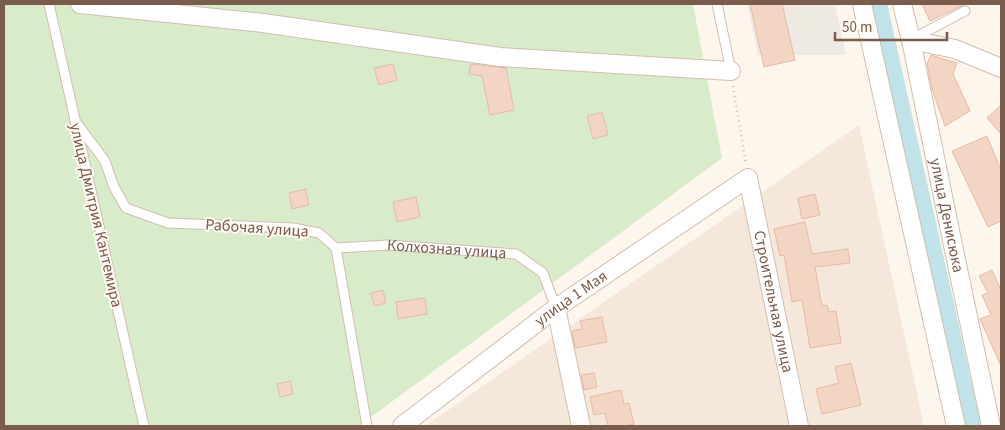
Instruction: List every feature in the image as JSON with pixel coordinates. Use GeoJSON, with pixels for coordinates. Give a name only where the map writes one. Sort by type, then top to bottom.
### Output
{"type":"FeatureCollection","features":[{"type":"Feature","properties":{"kind":"street"},"geometry":{"type":"LineString","coordinates":[[80,4],[263,23],[500,57],[731,71]]}},
{"type":"Feature","properties":{"kind":"street"},"geometry":{"type":"LineString","coordinates":[[862,4],[956,426]]}},
{"type":"Feature","properties":{"kind":"street","name":"улица Денисюка"},"geometry":{"type":"LineString","coordinates":[[902,4],[912,40],[991,426]]}},
{"type":"Feature","properties":{"kind":"street"},"geometry":{"type":"LineString","coordinates":[[912,40],[955,49],[1001,68]]}},
{"type":"Feature","properties":{"kind":"street","name":"улица 1 Мая"},"geometry":{"type":"LineString","coordinates":[[402,426],[556,308],[748,178]]}},
{"type":"Feature","properties":{"kind":"street","name":"Строительная улица"},"geometry":{"type":"LineString","coordinates":[[748,178],[799,426]]}},
{"type":"Feature","properties":{"kind":"street","name":"Колхозная улица"},"geometry":{"type":"LineString","coordinates":[[556,308],[581,426]]}},
{"type":"Feature","properties":{"kind":"lane","name":"улица Дмитрия Кантемира"},"geometry":{"type":"LineString","coordinates":[[50,4],[144,426]]}},
{"type":"Feature","properties":{"kind":"lane"},"geometry":{"type":"LineString","coordinates":[[717,4],[731,71]]}},
{"type":"Feature","properties":{"kind":"lane"},"geometry":{"type":"LineString","coordinates":[[912,40],[966,12]]}},
{"type":"Feature","properties":{"kind":"lane","name":"Рабочая улица"},"geometry":{"type":"LineString","coordinates":[[75,121],[105,161],[114,187],[126,208],[168,223],[292,228],[319,233],[336,248]]}},
{"type":"Feature","properties":{"kind":"lane","name":"Колхозная улица"},"geometry":{"type":"LineString","coordinates":[[336,248],[388,245],[516,254],[543,273],[556,308]]}},
{"type":"Feature","properties":{"kind":"lane"},"geometry":{"type":"LineString","coordinates":[[336,248],[367,426]]}},
{"type":"Feature","properties":{"kind":"path"},"geometry":{"type":"LineString","coordinates":[[731,71],[748,178]]}},
{"type":"Feature","properties":{"kind":"shaded area"},"geometry":{"type":"Polygon","coordinates":[[[747,4],[835,4],[846,55],[758,55],[747,4]]]}},
{"type":"Feature","properties":{"kind":"shaded area"},"geometry":{"type":"Polygon","coordinates":[[[859,125],[924,426],[425,426],[859,125]]]}},
{"type":"Feature","properties":{"kind":"green space"},"geometry":{"type":"Polygon","coordinates":[[[4,4],[693,4],[722,158],[359,426],[4,426],[4,4]]]}},
{"type":"Feature","properties":{"kind":"building"},"geometry":{"type":"Polygon","coordinates":[[[750,4],[782,4],[795,60],[764,67],[750,4]]]}},
{"type":"Feature","properties":{"kind":"building"},"geometry":{"type":"Polygon","coordinates":[[[922,4],[966,4],[930,21],[922,4]]]}},
{"type":"Feature","properties":{"kind":"building"},"geometry":{"type":"Polygon","coordinates":[[[931,55],[957,63],[953,74],[970,111],[945,126],[932,89],[927,64],[931,55]]]}},
{"type":"Feature","properties":{"kind":"building"},"geometry":{"type":"Polygon","coordinates":[[[393,64],[397,80],[379,85],[374,68],[393,64]]]}},
{"type":"Feature","properties":{"kind":"building"},"geometry":{"type":"Polygon","coordinates":[[[471,64],[506,68],[514,110],[490,115],[482,76],[469,74],[471,64]]]}},
{"type":"Feature","properties":{"kind":"building"},"geometry":{"type":"Polygon","coordinates":[[[1001,105],[1001,134],[987,118],[1001,105]]]}},
{"type":"Feature","properties":{"kind":"building"},"geometry":{"type":"Polygon","coordinates":[[[602,112],[608,135],[593,139],[587,116],[602,112]]]}},
{"type":"Feature","properties":{"kind":"building"},"geometry":{"type":"Polygon","coordinates":[[[987,136],[1001,170],[1001,221],[988,227],[952,151],[987,136]]]}},
{"type":"Feature","properties":{"kind":"building"},"geometry":{"type":"Polygon","coordinates":[[[306,189],[309,205],[292,209],[289,193],[306,189]]]}},
{"type":"Feature","properties":{"kind":"building"},"geometry":{"type":"Polygon","coordinates":[[[815,194],[820,215],[802,219],[798,198],[815,194]]]}},
{"type":"Feature","properties":{"kind":"building"},"geometry":{"type":"Polygon","coordinates":[[[416,197],[420,217],[397,222],[393,202],[416,197]]]}},
{"type":"Feature","properties":{"kind":"building"},"geometry":{"type":"Polygon","coordinates":[[[805,222],[812,254],[848,249],[850,263],[815,267],[822,306],[827,305],[829,312],[836,311],[841,343],[810,348],[802,300],[792,302],[784,255],[780,256],[774,229],[805,222]]]}},
{"type":"Feature","properties":{"kind":"building"},"geometry":{"type":"Polygon","coordinates":[[[992,270],[1001,290],[1001,366],[980,319],[991,315],[982,295],[988,293],[979,276],[992,270]]]}},
{"type":"Feature","properties":{"kind":"building"},"geometry":{"type":"Polygon","coordinates":[[[383,290],[386,303],[374,306],[371,293],[383,290]]]}},
{"type":"Feature","properties":{"kind":"building"},"geometry":{"type":"Polygon","coordinates":[[[425,298],[427,314],[398,319],[396,302],[425,298]]]}},
{"type":"Feature","properties":{"kind":"building"},"geometry":{"type":"Polygon","coordinates":[[[602,317],[607,342],[575,348],[572,331],[582,329],[580,321],[602,317]]]}},
{"type":"Feature","properties":{"kind":"building"},"geometry":{"type":"Polygon","coordinates":[[[851,363],[861,405],[822,414],[816,389],[839,383],[835,367],[851,363]]]}},
{"type":"Feature","properties":{"kind":"building"},"geometry":{"type":"Polygon","coordinates":[[[594,373],[597,387],[584,390],[581,375],[594,373]]]}},
{"type":"Feature","properties":{"kind":"building"},"geometry":{"type":"Polygon","coordinates":[[[290,381],[293,394],[280,397],[277,384],[290,381]]]}},
{"type":"Feature","properties":{"kind":"building"},"geometry":{"type":"Polygon","coordinates":[[[621,390],[624,404],[629,403],[634,424],[608,426],[605,413],[594,415],[590,397],[621,390]]]}},
{"type":"Feature","properties":{"kind":"waterway"},"geometry":{"type":"LineString","coordinates":[[879,4],[973,426]]}}]}
